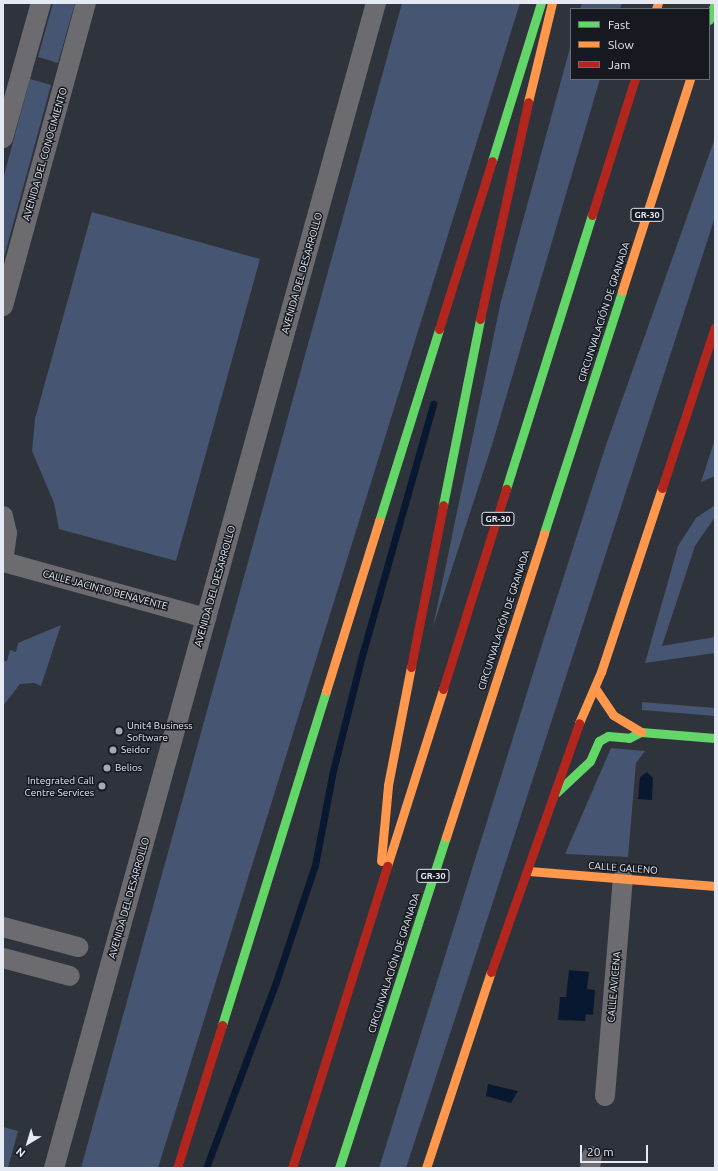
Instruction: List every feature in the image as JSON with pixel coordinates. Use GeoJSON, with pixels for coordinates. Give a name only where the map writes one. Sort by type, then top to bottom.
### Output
{"type":"FeatureCollection","features":[{"type":"Feature","properties":{"kind":"main road"},"geometry":{"type":"LineString","coordinates":[[177,1168],[541,3]]}},
{"type":"Feature","properties":{"kind":"main road"},"geometry":{"type":"LineString","coordinates":[[377,904],[388,785],[502,209],[552,3]]}},
{"type":"Feature","properties":{"kind":"main road"},"geometry":{"type":"LineString","coordinates":[[710,17],[715,3]]}},
{"type":"Feature","properties":{"kind":"main road","name":"GR-30"},"geometry":{"type":"LineString","coordinates":[[292,1168],[377,904],[635,80]]}},
{"type":"Feature","properties":{"kind":"main road","name":"CIRCUNVALACIÓN DE GRANADA"},"geometry":{"type":"LineString","coordinates":[[339,1168],[690,80]]}},
{"type":"Feature","properties":{"kind":"main road"},"geometry":{"type":"LineString","coordinates":[[426,1168],[495,961],[557,792],[584,709],[595,688],[715,328]]}},
{"type":"Feature","properties":{"kind":"main road"},"geometry":{"type":"LineString","coordinates":[[595,688],[613,715],[641,732],[715,738]]}},
{"type":"Feature","properties":{"kind":"main road"},"geometry":{"type":"LineString","coordinates":[[557,792],[590,761],[599,741],[608,736],[629,738],[641,732]]}},
{"type":"Feature","properties":{"kind":"main road","name":"CALLE GALENO"},"geometry":{"type":"LineString","coordinates":[[529,871],[715,886]]}},
{"type":"Feature","properties":{"kind":"street"},"geometry":{"type":"LineString","coordinates":[[3,138],[40,3]]}},
{"type":"Feature","properties":{"kind":"street","name":"AVENIDA DEL CONOCIMIENTO"},"geometry":{"type":"LineString","coordinates":[[3,306],[86,3]]}},
{"type":"Feature","properties":{"kind":"street","name":"AVENIDA DEL DESARROLLO"},"geometry":{"type":"LineString","coordinates":[[54,1168],[376,3]]}},
{"type":"Feature","properties":{"kind":"street"},"geometry":{"type":"LineString","coordinates":[[3,516],[7,533],[3,563]]}},
{"type":"Feature","properties":{"kind":"street","name":"CALLE JACINTO BENAVENTE"},"geometry":{"type":"LineString","coordinates":[[3,563],[206,618]]}},
{"type":"Feature","properties":{"kind":"street","name":"CALLE AVICENA"},"geometry":{"type":"LineString","coordinates":[[605,1096],[623,879]]}},
{"type":"Feature","properties":{"kind":"street"},"geometry":{"type":"LineString","coordinates":[[3,927],[78,947]]}},
{"type":"Feature","properties":{"kind":"street"},"geometry":{"type":"LineString","coordinates":[[3,958],[70,976]]}},
{"type":"Feature","properties":{"kind":"shaded area"},"geometry":{"type":"Polygon","coordinates":[[[53,3],[75,3],[58,63],[38,57],[53,3]]]}},
{"type":"Feature","properties":{"kind":"shaded area"},"geometry":{"type":"Polygon","coordinates":[[[402,3],[520,3],[158,1168],[81,1168],[402,3]]]}},
{"type":"Feature","properties":{"kind":"shaded area"},"geometry":{"type":"Polygon","coordinates":[[[582,3],[622,3],[620,8],[580,8],[582,3]]]}},
{"type":"Feature","properties":{"kind":"shaded area"},"geometry":{"type":"Polygon","coordinates":[[[570,48],[570,80],[600,80],[492,445],[433,627],[501,301],[570,48]]]}},
{"type":"Feature","properties":{"kind":"shaded area"},"geometry":{"type":"Polygon","coordinates":[[[30,79],[51,85],[3,261],[3,179],[30,79]]]}},
{"type":"Feature","properties":{"kind":"shaded area"},"geometry":{"type":"Polygon","coordinates":[[[715,138],[715,217],[465,988],[406,1168],[379,1168],[544,638],[606,445],[715,138]]]}},
{"type":"Feature","properties":{"kind":"shaded area"},"geometry":{"type":"Polygon","coordinates":[[[92,212],[260,259],[176,561],[59,529],[54,503],[32,451],[35,419],[92,212]]]}},
{"type":"Feature","properties":{"kind":"shaded area"},"geometry":{"type":"Polygon","coordinates":[[[715,439],[715,476],[701,482],[715,439]]]}},
{"type":"Feature","properties":{"kind":"shaded area"},"geometry":{"type":"Polygon","coordinates":[[[715,505],[715,517],[695,546],[662,646],[715,637],[715,653],[645,663],[678,546],[696,518],[715,505]]]}},
{"type":"Feature","properties":{"kind":"shaded area"},"geometry":{"type":"Polygon","coordinates":[[[61,625],[41,686],[34,683],[20,684],[3,706],[3,661],[7,661],[10,650],[16,652],[18,643],[61,625]]]}},
{"type":"Feature","properties":{"kind":"shaded area"},"geometry":{"type":"Polygon","coordinates":[[[642,702],[715,708],[715,716],[642,710],[642,702]]]}},
{"type":"Feature","properties":{"kind":"shaded area"},"geometry":{"type":"Polygon","coordinates":[[[611,748],[645,751],[636,763],[628,857],[565,854],[611,748]]]}},
{"type":"Feature","properties":{"kind":"shaded area"},"geometry":{"type":"Polygon","coordinates":[[[647,772],[653,778],[652,800],[638,799],[640,777],[647,772]]]}},
{"type":"Feature","properties":{"kind":"shaded area"},"geometry":{"type":"Polygon","coordinates":[[[569,970],[589,972],[587,989],[595,990],[593,1015],[586,1014],[585,1021],[558,1020],[560,997],[566,997],[569,970]]]}},
{"type":"Feature","properties":{"kind":"shaded area"},"geometry":{"type":"Polygon","coordinates":[[[488,1084],[518,1091],[511,1103],[486,1096],[488,1084]]]}},
{"type":"Feature","properties":{"kind":"shaded area"},"geometry":{"type":"Polygon","coordinates":[[[3,1127],[18,1131],[8,1168],[3,1168],[3,1127]]]}},
{"type":"Feature","properties":{"kind":"waterway"},"geometry":{"type":"LineString","coordinates":[[206,1168],[276,982],[315,865],[333,771],[363,652],[433,404]]}},
{"type":"Feature","properties":{"kind":"traffic: fast"},"geometry":{"type":"LineString","coordinates":[[492,161],[541,3]]}},
{"type":"Feature","properties":{"kind":"traffic: fast"},"geometry":{"type":"LineString","coordinates":[[710,17],[715,3]]}},
{"type":"Feature","properties":{"kind":"traffic: fast"},"geometry":{"type":"LineString","coordinates":[[506,489],[592,215]]}},
{"type":"Feature","properties":{"kind":"traffic: fast"},"geometry":{"type":"LineString","coordinates":[[544,533],[622,291]]}},
{"type":"Feature","properties":{"kind":"traffic: fast"},"geometry":{"type":"LineString","coordinates":[[443,505],[480,319]]}},
{"type":"Feature","properties":{"kind":"traffic: fast"},"geometry":{"type":"LineString","coordinates":[[379,521],[439,329]]}},
{"type":"Feature","properties":{"kind":"traffic: fast"},"geometry":{"type":"LineString","coordinates":[[222,1025],[326,691]]}},
{"type":"Feature","properties":{"kind":"traffic: fast"},"geometry":{"type":"LineString","coordinates":[[557,792],[590,761],[599,741],[608,736],[629,738],[641,732],[715,738]]}},
{"type":"Feature","properties":{"kind":"traffic: fast"},"geometry":{"type":"LineString","coordinates":[[339,1168],[446,837]]}},
{"type":"Feature","properties":{"kind":"traffic: slow"},"geometry":{"type":"LineString","coordinates":[[528,102],[552,3]]}},
{"type":"Feature","properties":{"kind":"traffic: slow"},"geometry":{"type":"LineString","coordinates":[[656,8],[658,3]]}},
{"type":"Feature","properties":{"kind":"traffic: slow"},"geometry":{"type":"LineString","coordinates":[[622,291],[690,80]]}},
{"type":"Feature","properties":{"kind":"traffic: slow"},"geometry":{"type":"LineString","coordinates":[[579,723],[601,672],[662,488]]}},
{"type":"Feature","properties":{"kind":"traffic: slow"},"geometry":{"type":"LineString","coordinates":[[326,691],[379,521]]}},
{"type":"Feature","properties":{"kind":"traffic: slow"},"geometry":{"type":"LineString","coordinates":[[446,837],[544,533]]}},
{"type":"Feature","properties":{"kind":"traffic: slow"},"geometry":{"type":"LineString","coordinates":[[381,861],[388,785],[411,667]]}},
{"type":"Feature","properties":{"kind":"traffic: slow"},"geometry":{"type":"LineString","coordinates":[[595,688],[613,715],[641,732]]}},
{"type":"Feature","properties":{"kind":"traffic: slow"},"geometry":{"type":"LineString","coordinates":[[387,866],[443,689]]}},
{"type":"Feature","properties":{"kind":"traffic: slow"},"geometry":{"type":"LineString","coordinates":[[529,871],[715,886]]}},
{"type":"Feature","properties":{"kind":"traffic: slow"},"geometry":{"type":"LineString","coordinates":[[426,1168],[491,972]]}},
{"type":"Feature","properties":{"kind":"traffic: jam"},"geometry":{"type":"LineString","coordinates":[[592,215],[635,80]]}},
{"type":"Feature","properties":{"kind":"traffic: jam"},"geometry":{"type":"LineString","coordinates":[[480,319],[528,102]]}},
{"type":"Feature","properties":{"kind":"traffic: jam"},"geometry":{"type":"LineString","coordinates":[[439,329],[492,161]]}},
{"type":"Feature","properties":{"kind":"traffic: jam"},"geometry":{"type":"LineString","coordinates":[[662,488],[715,327]]}},
{"type":"Feature","properties":{"kind":"traffic: jam"},"geometry":{"type":"LineString","coordinates":[[443,689],[506,489]]}},
{"type":"Feature","properties":{"kind":"traffic: jam"},"geometry":{"type":"LineString","coordinates":[[411,667],[443,505]]}},
{"type":"Feature","properties":{"kind":"traffic: jam"},"geometry":{"type":"LineString","coordinates":[[491,972],[579,723]]}},
{"type":"Feature","properties":{"kind":"traffic: jam"},"geometry":{"type":"LineString","coordinates":[[292,1168],[387,866]]}},
{"type":"Feature","properties":{"kind":"traffic: jam"},"geometry":{"type":"LineString","coordinates":[[177,1168],[222,1025]]}},
{"type":"Feature","properties":{"kind":"place","name":"Unit4 Business Software"},"geometry":{"type":"Point","coordinates":[119,731]}},
{"type":"Feature","properties":{"kind":"place","name":"Seidor"},"geometry":{"type":"Point","coordinates":[113,750]}},
{"type":"Feature","properties":{"kind":"place","name":"Belios"},"geometry":{"type":"Point","coordinates":[107,768]}},
{"type":"Feature","properties":{"kind":"place","name":"Integrated Call Centre Services"},"geometry":{"type":"Point","coordinates":[102,786]}}]}
